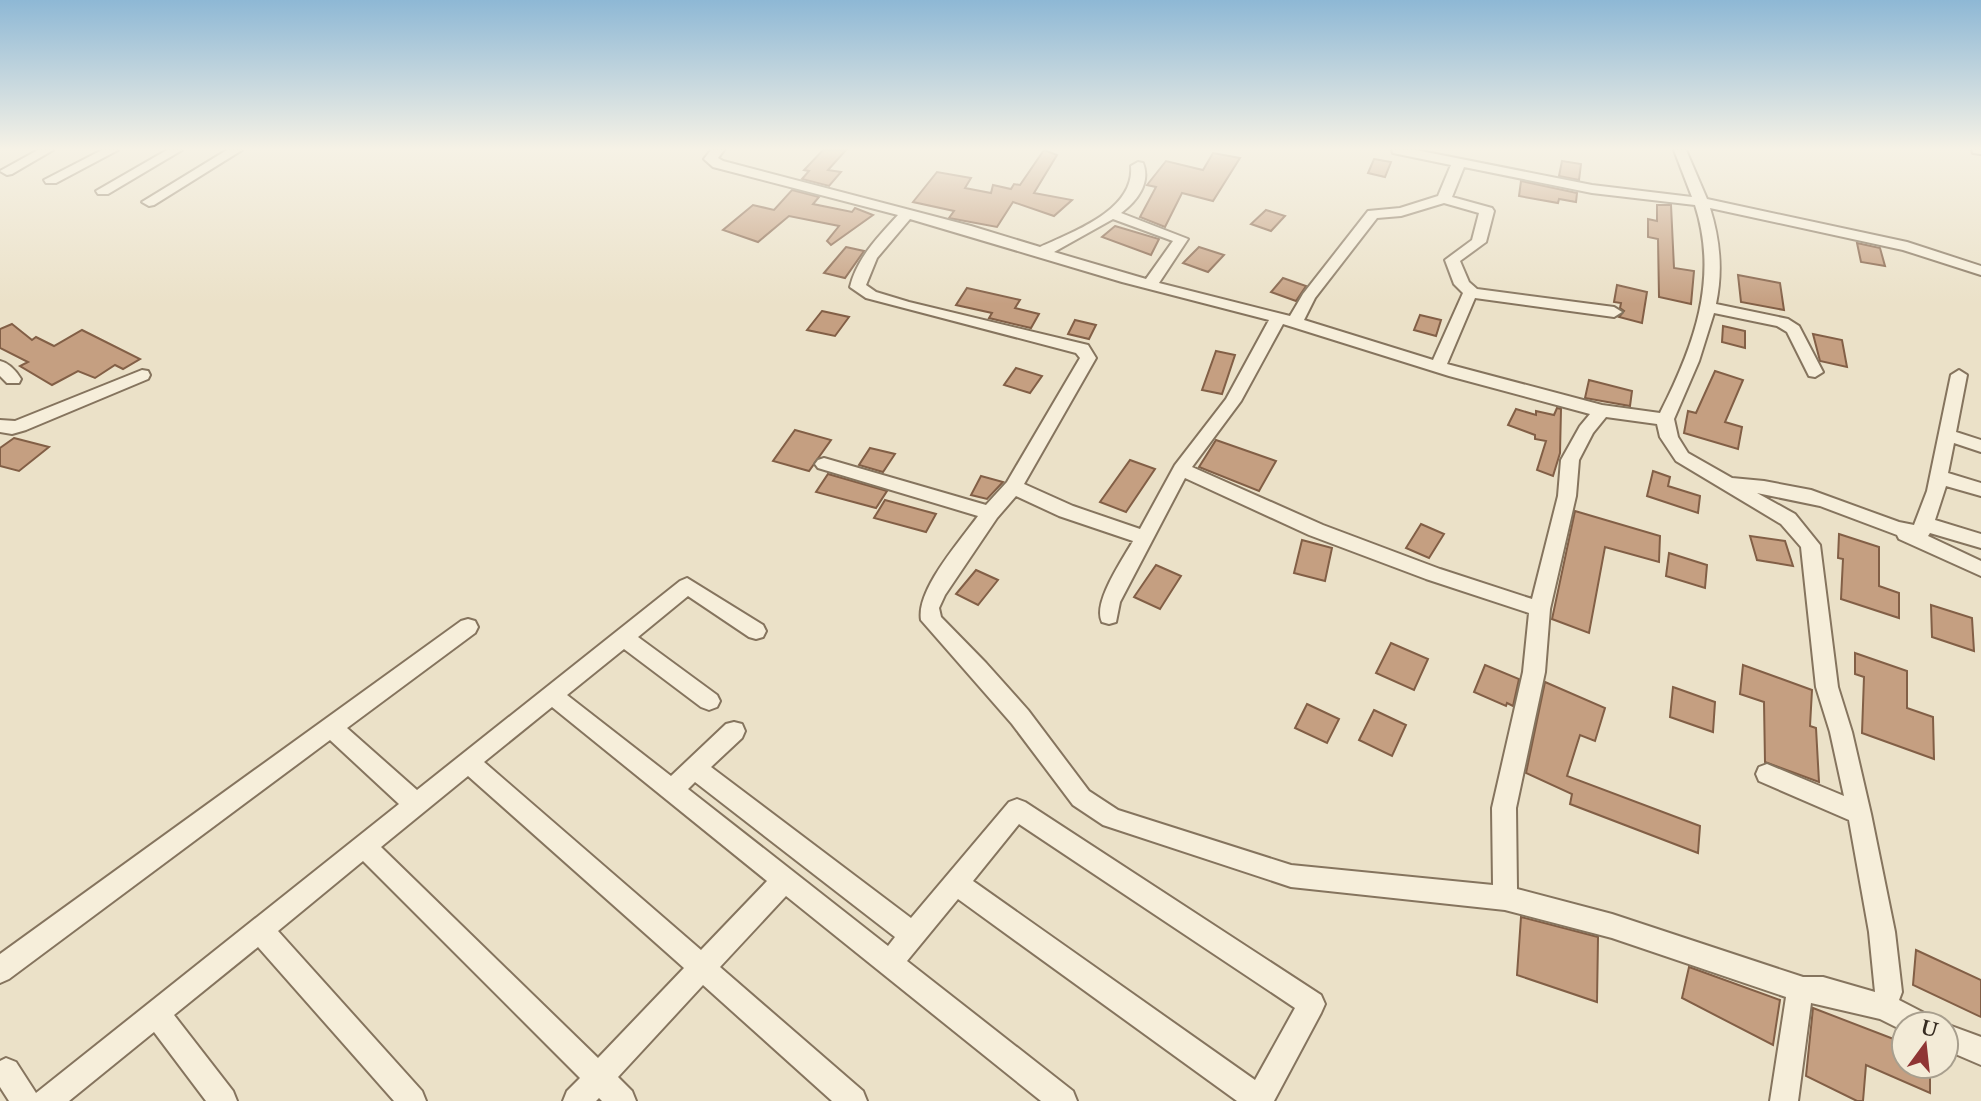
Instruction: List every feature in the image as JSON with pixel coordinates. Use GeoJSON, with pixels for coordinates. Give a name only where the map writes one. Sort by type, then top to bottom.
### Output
{"type":"FeatureCollection","features":[{"type":"Feature","properties":{"kind":"street"},"geometry":{"type":"LineString","coordinates":[[862,201],[1602,411],[1665,419]]}},
{"type":"Feature","properties":{"kind":"street"},"geometry":{"type":"LineString","coordinates":[[1041,252],[1088,229],[1124,201]]}},
{"type":"Feature","properties":{"kind":"street"},"geometry":{"type":"LineString","coordinates":[[1109,616],[1110,601],[1181,469],[1233,401],[1286,320],[1308,297],[1373,214],[1401,212],[1436,201]]}},
{"type":"Feature","properties":{"kind":"street"},"geometry":{"type":"LineString","coordinates":[[1453,201],[1487,211],[1479,243],[1452,260],[1462,284],[1472,293],[1614,312]]}},
{"type":"Feature","properties":{"kind":"street"},"geometry":{"type":"LineString","coordinates":[[1697,201],[1907,246],[1981,271]]}},
{"type":"Feature","properties":{"kind":"street"},"geometry":{"type":"LineString","coordinates":[[1702,202],[1714,254],[1709,307],[1681,389],[1665,419],[1670,437],[1682,457],[1788,519],[1810,545],[1827,687],[1841,732],[1882,932],[1889,992],[1882,1006]]}},
{"type":"Feature","properties":{"kind":"street"},"geometry":{"type":"LineString","coordinates":[[907,213],[859,275],[858,287],[871,295],[904,305],[1082,349],[1088,358],[1013,487],[990,513],[936,592],[929,608],[931,620],[979,669],[1081,798],[1111,818],[1291,876],[1506,898],[1612,926],[1803,990],[1816,987],[1869,1006],[1882,1006],[1890,1010]]}},
{"type":"Feature","properties":{"kind":"street"},"geometry":{"type":"LineString","coordinates":[[1111,214],[1181,239],[1150,285]]}},
{"type":"Feature","properties":{"kind":"street"},"geometry":{"type":"LineString","coordinates":[[1438,366],[1468,296],[1472,293]]}},
{"type":"Feature","properties":{"kind":"street"},"geometry":{"type":"LineString","coordinates":[[1709,307],[1782,322],[1793,329],[1815,372]]}},
{"type":"Feature","properties":{"kind":"street"},"geometry":{"type":"LineString","coordinates":[[0,366],[13,379]]}},
{"type":"Feature","properties":{"kind":"street"},"geometry":{"type":"LineString","coordinates":[[1900,531],[1921,532],[1939,477],[1959,374]]}},
{"type":"Feature","properties":{"kind":"street"},"geometry":{"type":"LineString","coordinates":[[0,426],[20,426],[142,375]]}},
{"type":"Feature","properties":{"kind":"street"},"geometry":{"type":"LineString","coordinates":[[1506,898],[1504,808],[1534,672],[1539,609],[1567,496],[1570,460],[1586,430],[1602,411]]}},
{"type":"Feature","properties":{"kind":"street"},"geometry":{"type":"LineString","coordinates":[[1948,435],[1981,446]]}},
{"type":"Feature","properties":{"kind":"street"},"geometry":{"type":"LineString","coordinates":[[824,464],[990,513]]}},
{"type":"Feature","properties":{"kind":"street"},"geometry":{"type":"LineString","coordinates":[[1181,469],[1316,530],[1433,574],[1539,609]]}},
{"type":"Feature","properties":{"kind":"street"},"geometry":{"type":"LineString","coordinates":[[1939,477],[1981,490]]}},
{"type":"Feature","properties":{"kind":"street"},"geometry":{"type":"LineString","coordinates":[[1726,484],[1766,485],[1854,511],[1981,569]]}},
{"type":"Feature","properties":{"kind":"street"},"geometry":{"type":"LineString","coordinates":[[1013,487],[1066,511],[1143,537]]}},
{"type":"Feature","properties":{"kind":"street"},"geometry":{"type":"LineString","coordinates":[[1924,524],[1981,541]]}},
{"type":"Feature","properties":{"kind":"street"},"geometry":{"type":"LineString","coordinates":[[47,1101],[687,586],[756,631]]}},
{"type":"Feature","properties":{"kind":"street"},"geometry":{"type":"LineString","coordinates":[[0,970],[468,628]]}},
{"type":"Feature","properties":{"kind":"street"},"geometry":{"type":"LineString","coordinates":[[623,637],[709,701]]}},
{"type":"Feature","properties":{"kind":"street"},"geometry":{"type":"LineString","coordinates":[[552,695],[1063,1101]]}},
{"type":"Feature","properties":{"kind":"street"},"geometry":{"type":"LineString","coordinates":[[332,728],[416,804]]}},
{"type":"Feature","properties":{"kind":"street"},"geometry":{"type":"LineString","coordinates":[[671,790],[734,731]]}},
{"type":"Feature","properties":{"kind":"street"},"geometry":{"type":"LineString","coordinates":[[468,762],[853,1101]]}},
{"type":"Feature","properties":{"kind":"street"},"geometry":{"type":"LineString","coordinates":[[694,768],[913,935]]}},
{"type":"Feature","properties":{"kind":"street"},"geometry":{"type":"LineString","coordinates":[[1767,774],[1859,814]]}},
{"type":"Feature","properties":{"kind":"street"},"geometry":{"type":"LineString","coordinates":[[889,964],[1017,809],[1312,1004],[1259,1100],[956,883]]}},
{"type":"Feature","properties":{"kind":"street"},"geometry":{"type":"LineString","coordinates":[[364,846],[622,1101]]}},
{"type":"Feature","properties":{"kind":"street"},"geometry":{"type":"LineString","coordinates":[[577,1101],[784,880]]}},
{"type":"Feature","properties":{"kind":"street"},"geometry":{"type":"LineString","coordinates":[[260,930],[412,1101]]}},
{"type":"Feature","properties":{"kind":"street"},"geometry":{"type":"LineString","coordinates":[[1784,1101],[1797,1002],[1803,990]]}},
{"type":"Feature","properties":{"kind":"street"},"geometry":{"type":"LineString","coordinates":[[156,1013],[223,1101]]}},
{"type":"Feature","properties":{"kind":"street"},"geometry":{"type":"LineString","coordinates":[[1960,1043],[1981,1051]]}},
{"type":"Feature","properties":{"kind":"street"},"geometry":{"type":"LineString","coordinates":[[6,1072],[26,1101]]}},
{"type":"Feature","properties":{"kind":"building"},"geometry":{"type":"Polygon","coordinates":[[[782,201],[815,201],[813,204],[852,212],[855,208],[873,215],[831,245],[827,241],[839,226],[789,216],[758,242],[723,230],[753,205],[774,210],[782,201]]]}},
{"type":"Feature","properties":{"kind":"building"},"geometry":{"type":"Polygon","coordinates":[[[1070,201],[1054,216],[1013,202],[997,227],[949,218],[954,211],[913,202],[1070,201]]]}},
{"type":"Feature","properties":{"kind":"building"},"geometry":{"type":"Polygon","coordinates":[[[1148,201],[1178,201],[1165,227],[1140,217],[1148,201]]]}},
{"type":"Feature","properties":{"kind":"building"},"geometry":{"type":"Polygon","coordinates":[[[1657,205],[1671,205],[1674,268],[1694,271],[1691,304],[1659,297],[1658,239],[1648,237],[1648,219],[1657,221],[1657,205]]]}},
{"type":"Feature","properties":{"kind":"building"},"geometry":{"type":"Polygon","coordinates":[[[1266,210],[1285,216],[1271,231],[1251,224],[1266,210]]]}},
{"type":"Feature","properties":{"kind":"building"},"geometry":{"type":"Polygon","coordinates":[[[1115,226],[1159,239],[1151,255],[1102,237],[1115,226]]]}},
{"type":"Feature","properties":{"kind":"building"},"geometry":{"type":"Polygon","coordinates":[[[1857,243],[1880,248],[1885,266],[1861,262],[1857,243]]]}},
{"type":"Feature","properties":{"kind":"building"},"geometry":{"type":"Polygon","coordinates":[[[846,247],[864,251],[845,278],[824,273],[846,247]]]}},
{"type":"Feature","properties":{"kind":"building"},"geometry":{"type":"Polygon","coordinates":[[[1199,247],[1224,255],[1208,272],[1183,263],[1199,247]]]}},
{"type":"Feature","properties":{"kind":"building"},"geometry":{"type":"Polygon","coordinates":[[[1738,275],[1780,283],[1784,310],[1741,302],[1738,275]]]}},
{"type":"Feature","properties":{"kind":"building"},"geometry":{"type":"Polygon","coordinates":[[[1283,278],[1306,286],[1296,301],[1271,292],[1283,278]]]}},
{"type":"Feature","properties":{"kind":"building"},"geometry":{"type":"Polygon","coordinates":[[[1617,285],[1647,292],[1642,323],[1619,317],[1624,311],[1620,308],[1621,303],[1614,302],[1617,285]]]}},
{"type":"Feature","properties":{"kind":"building"},"geometry":{"type":"Polygon","coordinates":[[[967,288],[1020,300],[1015,308],[1039,314],[1031,328],[989,318],[992,313],[956,305],[967,288]]]}},
{"type":"Feature","properties":{"kind":"building"},"geometry":{"type":"Polygon","coordinates":[[[822,311],[849,317],[835,336],[807,330],[822,311]]]}},
{"type":"Feature","properties":{"kind":"building"},"geometry":{"type":"Polygon","coordinates":[[[1420,315],[1441,320],[1436,336],[1414,330],[1420,315]]]}},
{"type":"Feature","properties":{"kind":"building"},"geometry":{"type":"Polygon","coordinates":[[[1075,320],[1096,325],[1089,339],[1068,334],[1075,320]]]}},
{"type":"Feature","properties":{"kind":"building"},"geometry":{"type":"Polygon","coordinates":[[[12,324],[32,340],[36,337],[54,346],[82,330],[140,359],[123,369],[115,365],[95,378],[78,371],[52,385],[20,366],[28,362],[0,348],[0,329],[12,324]]]}},
{"type":"Feature","properties":{"kind":"building"},"geometry":{"type":"Polygon","coordinates":[[[1723,326],[1745,331],[1745,348],[1722,342],[1723,326]]]}},
{"type":"Feature","properties":{"kind":"building"},"geometry":{"type":"Polygon","coordinates":[[[1813,334],[1842,340],[1847,367],[1820,361],[1813,334]]]}},
{"type":"Feature","properties":{"kind":"building"},"geometry":{"type":"Polygon","coordinates":[[[1216,351],[1235,355],[1222,394],[1202,390],[1216,351]]]}},
{"type":"Feature","properties":{"kind":"building"},"geometry":{"type":"Polygon","coordinates":[[[1016,368],[1042,376],[1030,393],[1004,385],[1016,368]]]}},
{"type":"Feature","properties":{"kind":"building"},"geometry":{"type":"Polygon","coordinates":[[[1715,371],[1743,380],[1725,422],[1742,427],[1738,449],[1684,433],[1688,411],[1696,413],[1715,371]]]}},
{"type":"Feature","properties":{"kind":"building"},"geometry":{"type":"Polygon","coordinates":[[[1589,380],[1632,391],[1630,406],[1585,398],[1589,380]]]}},
{"type":"Feature","properties":{"kind":"building"},"geometry":{"type":"Polygon","coordinates":[[[1557,408],[1561,409],[1560,453],[1553,476],[1537,470],[1546,441],[1535,439],[1535,435],[1508,425],[1516,409],[1536,415],[1536,411],[1554,415],[1557,408]]]}},
{"type":"Feature","properties":{"kind":"building"},"geometry":{"type":"Polygon","coordinates":[[[795,430],[831,440],[809,471],[773,461],[795,430]]]}},
{"type":"Feature","properties":{"kind":"building"},"geometry":{"type":"Polygon","coordinates":[[[14,438],[49,447],[19,471],[0,466],[0,448],[14,438]]]}},
{"type":"Feature","properties":{"kind":"building"},"geometry":{"type":"Polygon","coordinates":[[[1216,440],[1276,461],[1259,491],[1199,467],[1216,440]]]}},
{"type":"Feature","properties":{"kind":"building"},"geometry":{"type":"Polygon","coordinates":[[[870,448],[895,454],[883,472],[859,465],[870,448]]]}},
{"type":"Feature","properties":{"kind":"building"},"geometry":{"type":"Polygon","coordinates":[[[1130,460],[1155,469],[1126,512],[1100,502],[1130,460]]]}},
{"type":"Feature","properties":{"kind":"building"},"geometry":{"type":"Polygon","coordinates":[[[1653,471],[1670,477],[1668,486],[1700,496],[1698,513],[1647,496],[1653,471]]]}},
{"type":"Feature","properties":{"kind":"building"},"geometry":{"type":"Polygon","coordinates":[[[828,474],[887,491],[876,508],[816,492],[828,474]]]}},
{"type":"Feature","properties":{"kind":"building"},"geometry":{"type":"Polygon","coordinates":[[[981,476],[1003,482],[987,499],[971,495],[981,476]]]}},
{"type":"Feature","properties":{"kind":"building"},"geometry":{"type":"Polygon","coordinates":[[[885,500],[936,514],[926,532],[874,518],[885,500]]]}},
{"type":"Feature","properties":{"kind":"building"},"geometry":{"type":"Polygon","coordinates":[[[1575,511],[1660,536],[1659,562],[1605,547],[1589,633],[1552,619],[1575,511]]]}},
{"type":"Feature","properties":{"kind":"building"},"geometry":{"type":"Polygon","coordinates":[[[1421,524],[1444,534],[1429,558],[1406,548],[1421,524]]]}},
{"type":"Feature","properties":{"kind":"building"},"geometry":{"type":"Polygon","coordinates":[[[1839,534],[1879,547],[1879,586],[1899,593],[1899,618],[1841,599],[1843,559],[1838,558],[1839,534]]]}},
{"type":"Feature","properties":{"kind":"building"},"geometry":{"type":"Polygon","coordinates":[[[1750,536],[1785,541],[1793,566],[1757,560],[1750,536]]]}},
{"type":"Feature","properties":{"kind":"building"},"geometry":{"type":"Polygon","coordinates":[[[1302,540],[1332,548],[1325,581],[1294,573],[1302,540]]]}},
{"type":"Feature","properties":{"kind":"building"},"geometry":{"type":"Polygon","coordinates":[[[1669,553],[1707,565],[1705,588],[1666,576],[1669,553]]]}},
{"type":"Feature","properties":{"kind":"building"},"geometry":{"type":"Polygon","coordinates":[[[1156,565],[1181,576],[1160,609],[1134,597],[1156,565]]]}},
{"type":"Feature","properties":{"kind":"building"},"geometry":{"type":"Polygon","coordinates":[[[976,570],[998,580],[978,605],[956,594],[976,570]]]}},
{"type":"Feature","properties":{"kind":"building"},"geometry":{"type":"Polygon","coordinates":[[[1931,605],[1972,618],[1974,651],[1932,637],[1931,605]]]}},
{"type":"Feature","properties":{"kind":"building"},"geometry":{"type":"Polygon","coordinates":[[[1391,643],[1428,659],[1414,690],[1376,673],[1391,643]]]}},
{"type":"Feature","properties":{"kind":"building"},"geometry":{"type":"Polygon","coordinates":[[[1855,653],[1907,671],[1907,708],[1933,717],[1934,759],[1862,733],[1864,677],[1855,674],[1855,653]]]}},
{"type":"Feature","properties":{"kind":"building"},"geometry":{"type":"Polygon","coordinates":[[[1485,665],[1519,679],[1513,706],[1507,703],[1506,706],[1474,692],[1485,665]]]}},
{"type":"Feature","properties":{"kind":"building"},"geometry":{"type":"Polygon","coordinates":[[[1743,665],[1812,690],[1810,726],[1816,728],[1819,782],[1765,762],[1764,702],[1740,694],[1743,665]]]}},
{"type":"Feature","properties":{"kind":"building"},"geometry":{"type":"Polygon","coordinates":[[[1545,682],[1605,708],[1595,741],[1580,735],[1567,776],[1700,826],[1698,853],[1570,804],[1572,794],[1526,773],[1545,682]]]}},
{"type":"Feature","properties":{"kind":"building"},"geometry":{"type":"Polygon","coordinates":[[[1673,687],[1715,702],[1713,732],[1670,717],[1673,687]]]}},
{"type":"Feature","properties":{"kind":"building"},"geometry":{"type":"Polygon","coordinates":[[[1307,704],[1339,719],[1327,743],[1295,728],[1307,704]]]}},
{"type":"Feature","properties":{"kind":"building"},"geometry":{"type":"Polygon","coordinates":[[[1374,710],[1406,725],[1392,756],[1359,740],[1374,710]]]}},
{"type":"Feature","properties":{"kind":"building"},"geometry":{"type":"Polygon","coordinates":[[[1521,917],[1598,937],[1597,1002],[1517,975],[1521,917]]]}},
{"type":"Feature","properties":{"kind":"building"},"geometry":{"type":"Polygon","coordinates":[[[1916,950],[1981,980],[1981,1017],[1913,985],[1916,950]]]}},
{"type":"Feature","properties":{"kind":"building"},"geometry":{"type":"Polygon","coordinates":[[[1689,967],[1780,1000],[1773,1045],[1682,998],[1689,967]]]}},
{"type":"Feature","properties":{"kind":"building"},"geometry":{"type":"Polygon","coordinates":[[[1813,1008],[1890,1038],[1890,1076],[1866,1065],[1863,1101],[1857,1101],[1806,1076],[1813,1008]]]}},
{"type":"Feature","properties":{"kind":"building"},"geometry":{"type":"Polygon","coordinates":[[[1900,1080],[1930,1080],[1930,1093],[1900,1080]]]}}]}
